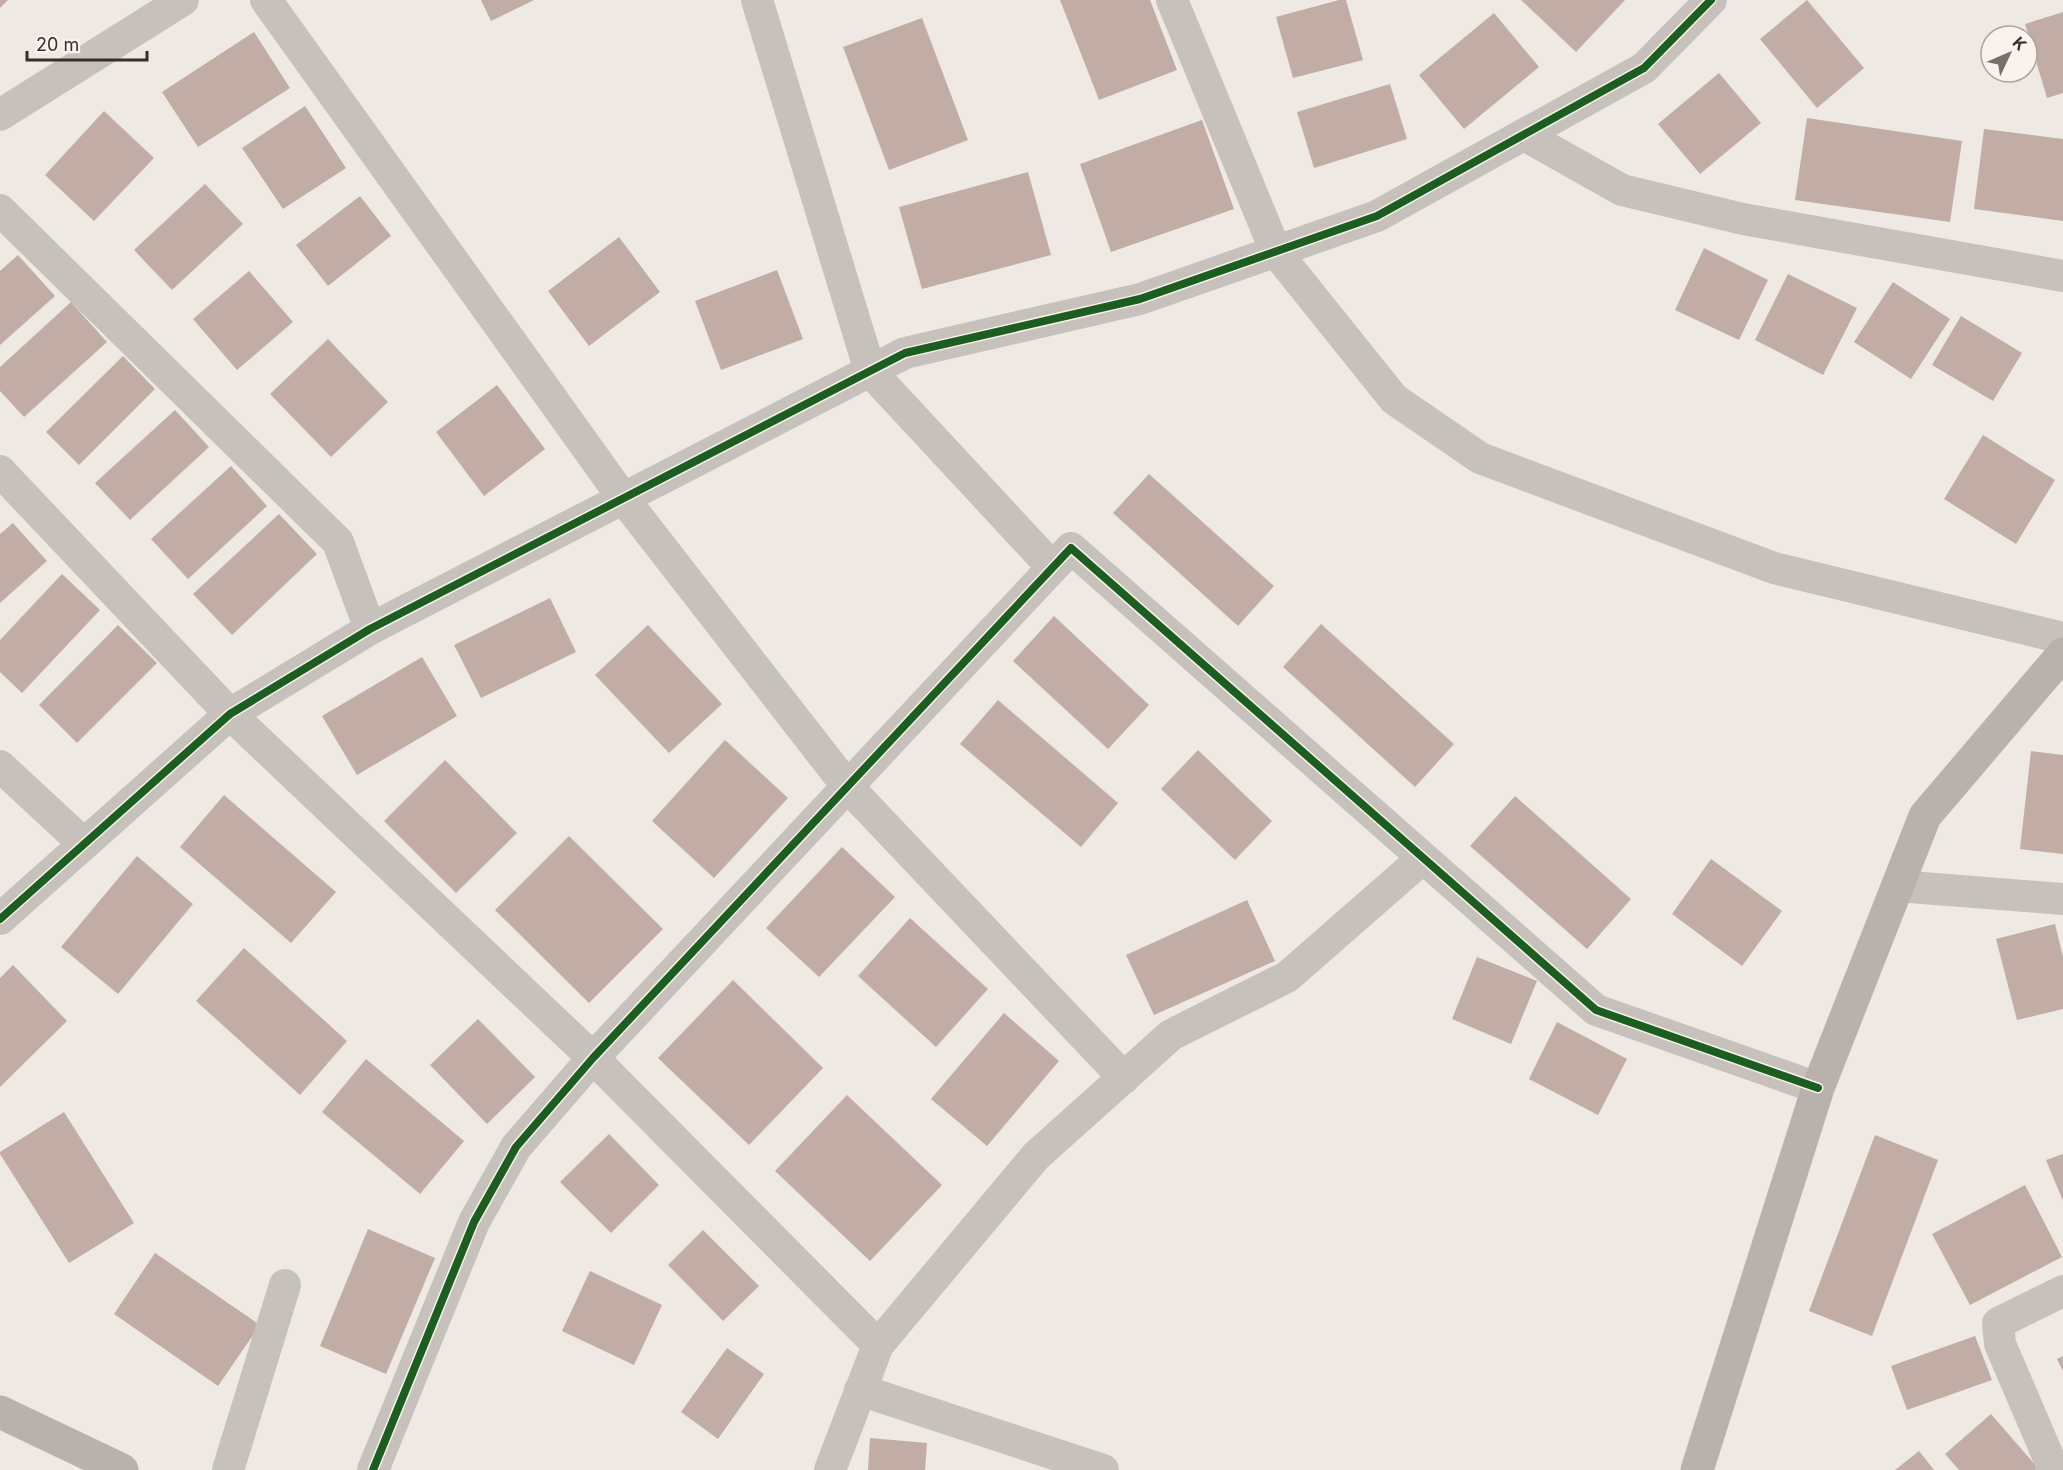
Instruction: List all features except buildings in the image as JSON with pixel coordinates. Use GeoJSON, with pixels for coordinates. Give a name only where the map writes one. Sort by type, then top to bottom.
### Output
{"type":"FeatureCollection","features":[{"type":"Feature","properties":{"kind":"street"},"geometry":{"type":"LineString","coordinates":[[0,115],[183,0]]}},
{"type":"Feature","properties":{"kind":"street"},"geometry":{"type":"LineString","coordinates":[[266,0],[623,498],[847,786],[1124,1078]]}},
{"type":"Feature","properties":{"kind":"street"},"geometry":{"type":"LineString","coordinates":[[757,0],[870,371],[1052,567]]}},
{"type":"Feature","properties":{"kind":"street"},"geometry":{"type":"LineString","coordinates":[[1172,0],[1276,252],[1394,399],[1480,458],[1774,568],[2063,638]]}},
{"type":"Feature","properties":{"kind":"street"},"geometry":{"type":"LineString","coordinates":[[0,919],[230,714],[370,628],[905,353],[1140,299],[1377,216],[1644,68],[1711,0]]}},
{"type":"Feature","properties":{"kind":"street"},"geometry":{"type":"LineString","coordinates":[[1524,135],[1622,190],[1743,219],[2063,276]]}},
{"type":"Feature","properties":{"kind":"street"},"geometry":{"type":"LineString","coordinates":[[0,210],[338,542],[370,628]]}},
{"type":"Feature","properties":{"kind":"street"},"geometry":{"type":"LineString","coordinates":[[0,471],[230,714],[593,1058],[878,1345]]}},
{"type":"Feature","properties":{"kind":"street"},"geometry":{"type":"LineString","coordinates":[[373,1470],[474,1222],[516,1147],[593,1058],[1071,548],[1596,1010],[1818,1088]]}},
{"type":"Feature","properties":{"kind":"street"},"geometry":{"type":"LineString","coordinates":[[1697,1470],[1818,1088],[1925,816],[2063,654]]}},
{"type":"Feature","properties":{"kind":"street"},"geometry":{"type":"LineString","coordinates":[[0,766],[84,844]]}},
{"type":"Feature","properties":{"kind":"street"},"geometry":{"type":"LineString","coordinates":[[830,1470],[878,1345],[1036,1156],[1171,1035],[1287,977],[1423,858]]}},
{"type":"Feature","properties":{"kind":"street"},"geometry":{"type":"LineString","coordinates":[[1898,886],[2063,899]]}},
{"type":"Feature","properties":{"kind":"street"},"geometry":{"type":"LineString","coordinates":[[228,1470],[285,1285]]}},
{"type":"Feature","properties":{"kind":"street"},"geometry":{"type":"LineString","coordinates":[[2054,1470],[2000,1344],[1998,1323],[2063,1291]]}},
{"type":"Feature","properties":{"kind":"street"},"geometry":{"type":"LineString","coordinates":[[860,1390],[1103,1470]]}},
{"type":"Feature","properties":{"kind":"street"},"geometry":{"type":"LineString","coordinates":[[0,1412],[122,1470]]}},
{"type":"Feature","properties":{"kind":"cycle path"},"geometry":{"type":"LineString","coordinates":[[0,919],[230,714],[370,629],[905,353],[1140,299],[1377,216],[1644,68],[1711,0]]}},
{"type":"Feature","properties":{"kind":"cycle path"},"geometry":{"type":"LineString","coordinates":[[373,1470],[474,1222],[516,1147],[593,1058],[1071,548],[1596,1010],[1818,1088]]}}]}
